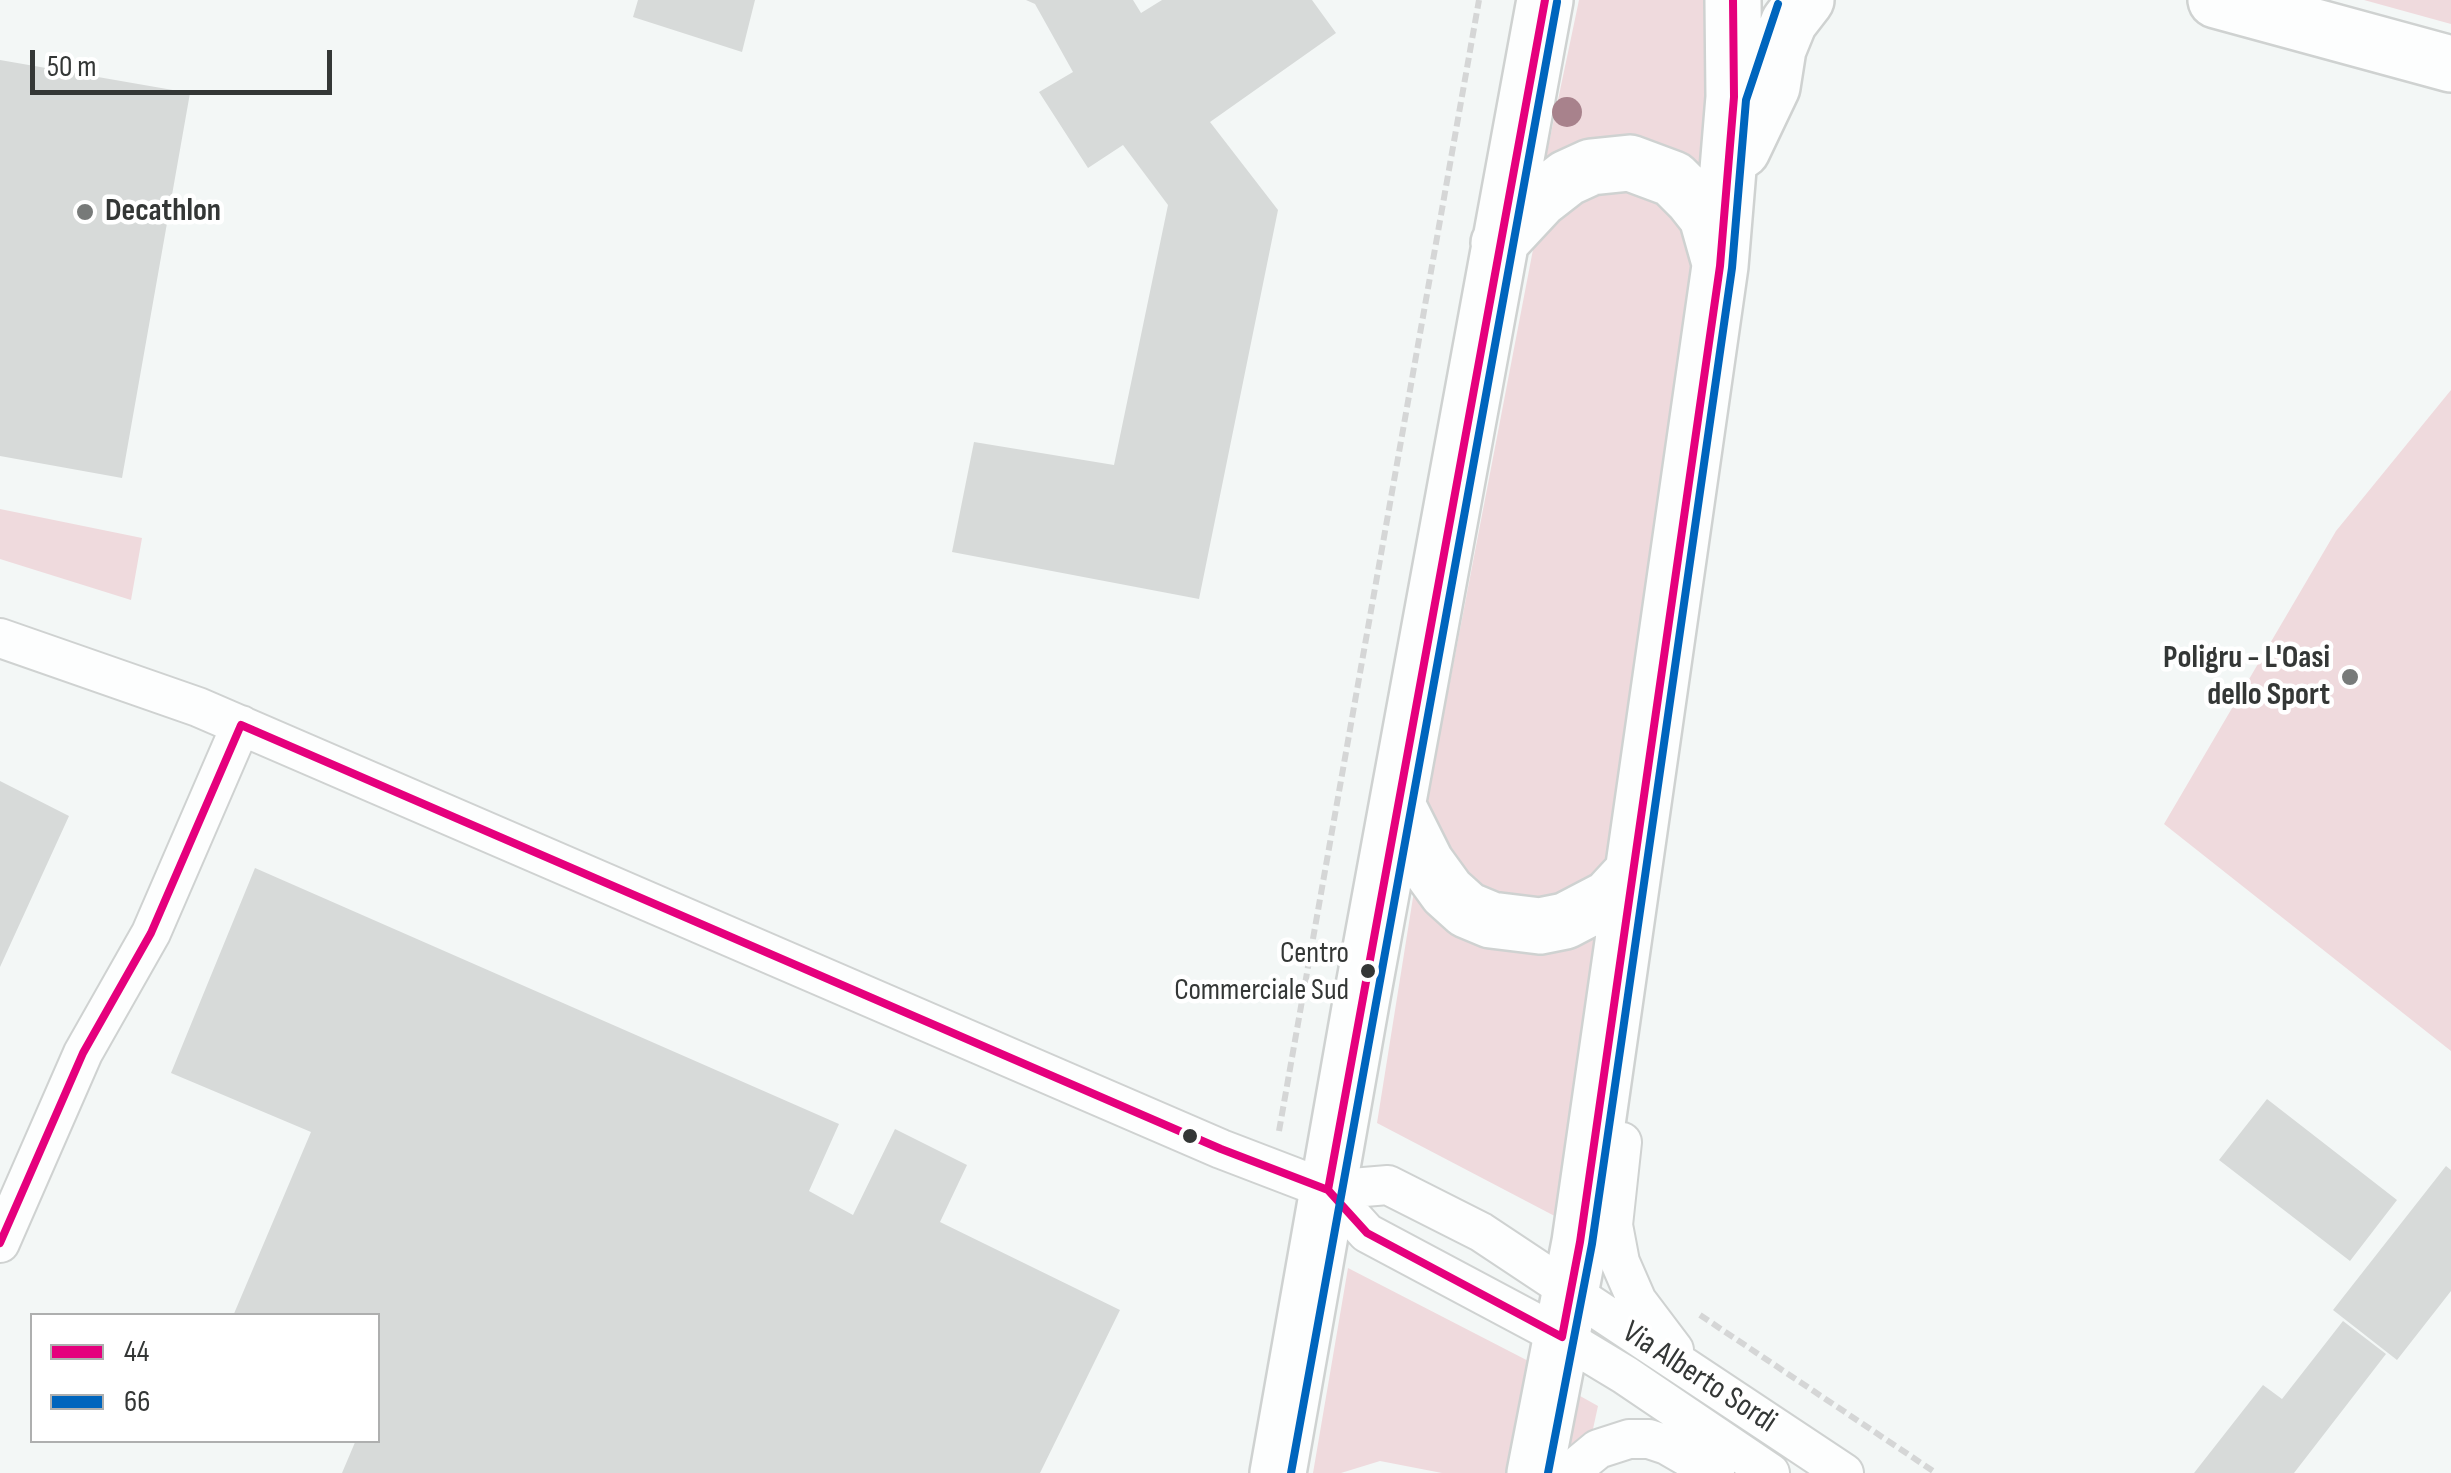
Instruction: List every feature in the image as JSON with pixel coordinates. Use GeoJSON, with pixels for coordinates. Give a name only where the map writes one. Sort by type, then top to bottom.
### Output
{"type":"FeatureCollection","features":[{"type":"Feature","properties":{"kind":"street"},"geometry":{"type":"LineString","coordinates":[[1278,1473],[1545,0]]}},
{"type":"Feature","properties":{"kind":"street"},"geometry":{"type":"LineString","coordinates":[[1535,1473],[1566,1316],[1609,1042],[1720,266],[1734,96],[1733,0]]}},
{"type":"Feature","properties":{"kind":"street"},"geometry":{"type":"LineString","coordinates":[[1734,96],[1766,0]]}},
{"type":"Feature","properties":{"kind":"street"},"geometry":{"type":"LineString","coordinates":[[1730,176],[1772,86],[1778,49],[1789,22],[1806,0]]}},
{"type":"Feature","properties":{"kind":"street"},"geometry":{"type":"LineString","coordinates":[[2216,0],[2451,64]]}},
{"type":"Feature","properties":{"kind":"street"},"geometry":{"type":"LineString","coordinates":[[1499,243],[1540,199],[1567,178],[1591,167],[1630,163],[1673,179],[1692,198],[1707,217],[1720,266]]}},
{"type":"Feature","properties":{"kind":"street"},"geometry":{"type":"LineString","coordinates":[[0,638],[240,724],[1328,1190]]}},
{"type":"Feature","properties":{"kind":"street"},"geometry":{"type":"LineString","coordinates":[[0,1243],[84,1053],[151,932],[240,724]]}},
{"type":"Feature","properties":{"kind":"street"},"geometry":{"type":"LineString","coordinates":[[1398,807],[1426,863],[1447,892],[1468,910],[1492,920],[1540,926],[1565,921],[1610,898],[1634,872]]}},
{"type":"Feature","properties":{"kind":"street"},"geometry":{"type":"LineString","coordinates":[[1609,1042],[1626,1113],[1613,1225],[1620,1262],[1637,1301],[1688,1368]]}},
{"type":"Feature","properties":{"kind":"street","name":"Via Alberto Sordi"},"geometry":{"type":"LineString","coordinates":[[1328,1190],[1388,1185],[1481,1232],[1626,1375],[1770,1473]]}},
{"type":"Feature","properties":{"kind":"street","name":"Via Alberto Sordi"},"geometry":{"type":"LineString","coordinates":[[1328,1190],[1368,1233],[1688,1368],[1844,1473]]}},
{"type":"Feature","properties":{"kind":"street"},"geometry":{"type":"LineString","coordinates":[[1569,1473],[1598,1449],[1628,1438],[1667,1445],[1715,1473]]}},
{"type":"Feature","properties":{"kind":"path"},"geometry":{"type":"LineString","coordinates":[[1272,1169],[1480,0]]}},
{"type":"Feature","properties":{"kind":"path"},"geometry":{"type":"LineString","coordinates":[[1694,1311],[1936,1473]]}},
{"type":"Feature","properties":{"kind":"shaded area"},"geometry":{"type":"Polygon","coordinates":[[[1579,0],[1711,0],[1712,200],[1542,176],[1579,0]]]}},
{"type":"Feature","properties":{"kind":"shaded area"},"geometry":{"type":"Polygon","coordinates":[[[2364,0],[2451,0],[2451,24],[2364,0]]]}},
{"type":"Feature","properties":{"kind":"shaded area"},"geometry":{"type":"Polygon","coordinates":[[[1576,188],[1660,190],[1698,237],[1623,841],[1588,886],[1531,905],[1473,891],[1435,834],[1427,801],[1536,234],[1576,188]]]}},
{"type":"Feature","properties":{"kind":"shaded area","name":"Poligru - L'Oasi dello Sport"},"geometry":{"type":"Polygon","coordinates":[[[2451,390],[2451,1051],[2164,824],[2336,531],[2451,390]]]}},
{"type":"Feature","properties":{"kind":"shaded area"},"geometry":{"type":"Polygon","coordinates":[[[0,509],[142,538],[131,600],[0,559],[0,509]]]}},
{"type":"Feature","properties":{"kind":"shaded area"},"geometry":{"type":"Polygon","coordinates":[[[1415,885],[1610,920],[1568,1223],[1377,1123],[1415,885]]]}},
{"type":"Feature","properties":{"kind":"shaded area"},"geometry":{"type":"Polygon","coordinates":[[[1348,1268],[1540,1367],[1520,1473],[1442,1473],[1380,1461],[1341,1473],[1313,1473],[1348,1268]]]}},
{"type":"Feature","properties":{"kind":"shaded area"},"geometry":{"type":"Polygon","coordinates":[[[1573,1392],[1598,1406],[1591,1438],[1558,1467],[1573,1392]]]}},
{"type":"Feature","properties":{"kind":"building"},"geometry":{"type":"Polygon","coordinates":[[[638,0],[755,0],[742,52],[633,17],[638,0]]]}},
{"type":"Feature","properties":{"kind":"building"},"geometry":{"type":"Polygon","coordinates":[[[1026,0],[1133,0],[1141,13],[1162,0],[1312,0],[1336,33],[1210,122],[1278,210],[1199,599],[952,552],[974,442],[1114,465],[1168,205],[1123,145],[1088,168],[1039,92],[1073,72],[1035,4],[1026,0]]]}},
{"type":"Feature","properties":{"kind":"building","name":"Decathlon"},"geometry":{"type":"Polygon","coordinates":[[[0,60],[190,93],[122,478],[0,456],[0,60]]]}},
{"type":"Feature","properties":{"kind":"building"},"geometry":{"type":"Polygon","coordinates":[[[0,781],[69,816],[0,967],[0,781]]]}},
{"type":"Feature","properties":{"kind":"building"},"geometry":{"type":"Polygon","coordinates":[[[255,868],[839,1124],[809,1191],[853,1215],[895,1129],[967,1165],[940,1222],[1120,1310],[1040,1473],[342,1473],[355,1443],[380,1443],[380,1313],[234,1313],[311,1132],[171,1073],[255,868]]]}},
{"type":"Feature","properties":{"kind":"building"},"geometry":{"type":"Polygon","coordinates":[[[2267,1099],[2397,1200],[2350,1261],[2219,1160],[2267,1099]]]}},
{"type":"Feature","properties":{"kind":"building"},"geometry":{"type":"Polygon","coordinates":[[[2446,1166],[2451,1170],[2451,1291],[2397,1360],[2333,1310],[2446,1166]]]}},
{"type":"Feature","properties":{"kind":"building"},"geometry":{"type":"Polygon","coordinates":[[[2343,1321],[2386,1354],[2294,1473],[2194,1473],[2263,1385],[2282,1399],[2343,1321]]]}},
{"type":"Feature","properties":{"kind":"transit line","name":"44"},"geometry":{"type":"LineString","coordinates":[[1328,1190],[1545,0]]}},
{"type":"Feature","properties":{"kind":"transit line","name":"44"},"geometry":{"type":"LineString","coordinates":[[241,725],[1221,1149],[1328,1190],[1367,1233],[1562,1337],[1580,1242],[1720,266],[1734,97],[1733,0]]}},
{"type":"Feature","properties":{"kind":"transit line","name":"66"},"geometry":{"type":"LineString","coordinates":[[1291,1473],[1557,2]]}},
{"type":"Feature","properties":{"kind":"transit line","name":"66"},"geometry":{"type":"LineString","coordinates":[[1548,1473],[1592,1244],[1621,1044],[1732,268],[1746,100],[1778,4]]}},
{"type":"Feature","properties":{"kind":"transit line","name":"44"},"geometry":{"type":"LineString","coordinates":[[0,1243],[83,1053],[151,933],[241,725]]}},
{"type":"Feature","properties":{"kind":"place","name":"Decathlon"},"geometry":{"type":"Point","coordinates":[85,212]}},
{"type":"Feature","properties":{"kind":"place","name":"Poligru - L'Oasi dello Sport"},"geometry":{"type":"Point","coordinates":[2350,677]}},
{"type":"Feature","properties":{"kind":"place","name":"Centro Commerciale Sud"},"geometry":{"type":"Point","coordinates":[1368,971]}}]}
